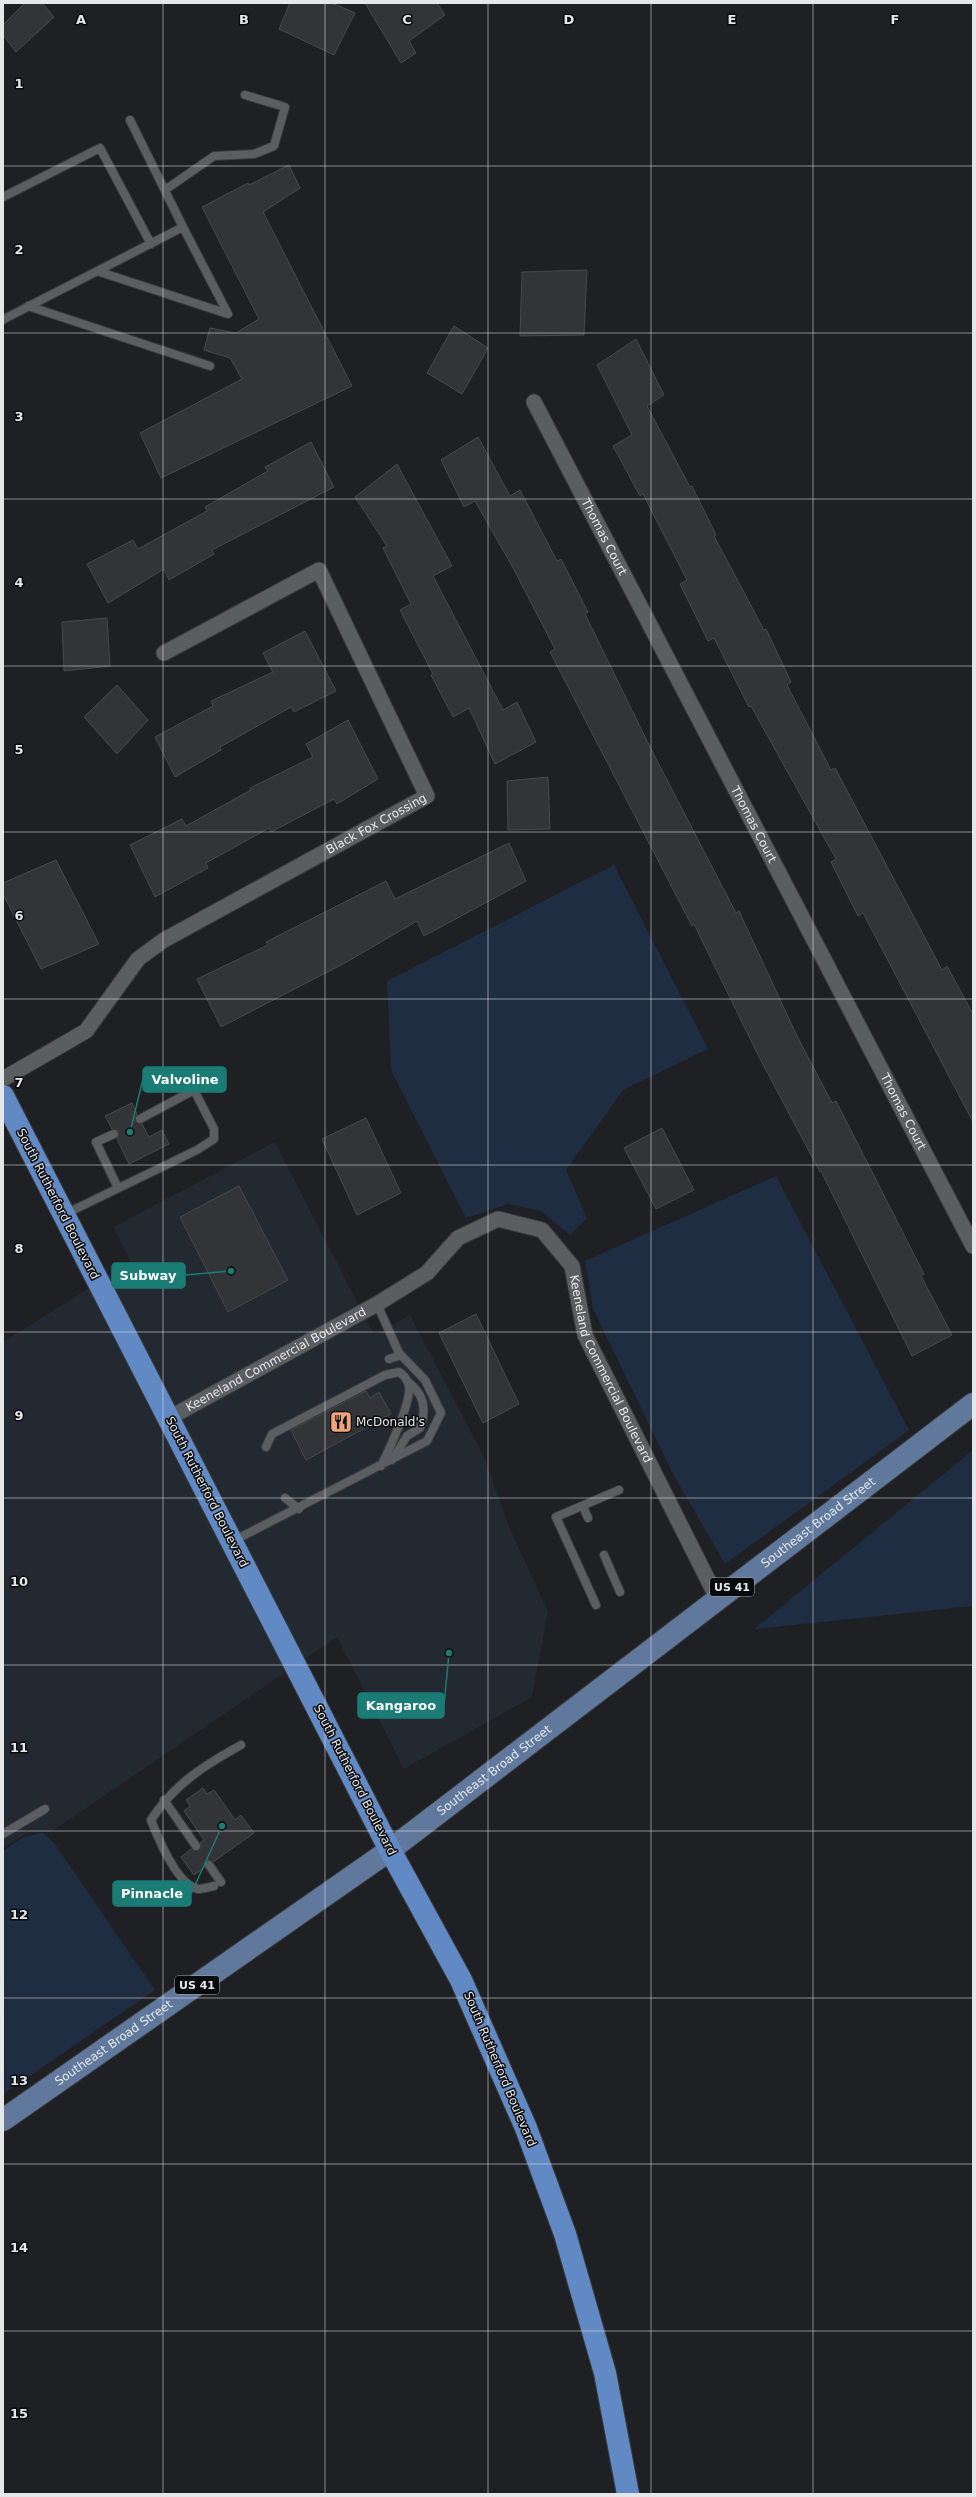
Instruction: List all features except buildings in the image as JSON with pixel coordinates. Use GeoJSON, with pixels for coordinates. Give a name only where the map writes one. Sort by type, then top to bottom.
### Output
{"type":"FeatureCollection","features":[{"type":"Feature","properties":{"kind":"highway","name":"South Rutherford Boulevard"},"geometry":{"type":"LineString","coordinates":[[3,1096],[390,1850],[461,1980],[526,2128],[565,2234],[605,2373],[628,2494]]}},
{"type":"Feature","properties":{"kind":"main road","name":"Southeast Broad Street"},"geometry":{"type":"LineString","coordinates":[[3,2120],[390,1850],[717,1598],[973,1404]]}},
{"type":"Feature","properties":{"kind":"street","name":"Thomas Court"},"geometry":{"type":"LineString","coordinates":[[534,402],[973,1246]]}},
{"type":"Feature","properties":{"kind":"street","name":"Black Fox Crossing"},"geometry":{"type":"LineString","coordinates":[[3,1079],[86,1031],[138,959],[164,940],[427,796],[319,570],[164,653]]}},
{"type":"Feature","properties":{"kind":"street","name":"Keeneland Commercial Boulevard"},"geometry":{"type":"LineString","coordinates":[[169,1418],[376,1304],[427,1273],[458,1238],[498,1219],[542,1230],[572,1266],[585,1335],[717,1598]]}},
{"type":"Feature","properties":{"kind":"lane"},"geometry":{"type":"LineString","coordinates":[[165,190],[214,156],[254,154],[274,146],[285,107],[245,95]]}},
{"type":"Feature","properties":{"kind":"lane"},"geometry":{"type":"LineString","coordinates":[[98,271],[228,314],[130,120]]}},
{"type":"Feature","properties":{"kind":"lane"},"geometry":{"type":"LineString","coordinates":[[3,197],[100,148],[151,244]]}},
{"type":"Feature","properties":{"kind":"lane"},"geometry":{"type":"LineString","coordinates":[[3,320],[183,227]]}},
{"type":"Feature","properties":{"kind":"lane"},"geometry":{"type":"LineString","coordinates":[[28,306],[210,366]]}},
{"type":"Feature","properties":{"kind":"lane"},"geometry":{"type":"LineString","coordinates":[[64,1215],[197,1150],[214,1139],[214,1129],[194,1090],[140,1119]]}},
{"type":"Feature","properties":{"kind":"lane"},"geometry":{"type":"LineString","coordinates":[[114,1134],[96,1142],[118,1188]]}},
{"type":"Feature","properties":{"kind":"lane"},"geometry":{"type":"LineString","coordinates":[[232,1542],[299,1509],[427,1441],[441,1413],[426,1380],[401,1355],[376,1304]]}},
{"type":"Feature","properties":{"kind":"lane"},"geometry":{"type":"LineString","coordinates":[[389,1358],[401,1355]]}},
{"type":"Feature","properties":{"kind":"lane"},"geometry":{"type":"LineString","coordinates":[[266,1446],[272,1434],[385,1375],[399,1372],[422,1397],[424,1416],[420,1428],[407,1436],[391,1460]]}},
{"type":"Feature","properties":{"kind":"lane"},"geometry":{"type":"LineString","coordinates":[[381,1466],[396,1436],[404,1409],[409,1387],[406,1380]]}},
{"type":"Feature","properties":{"kind":"lane"},"geometry":{"type":"LineString","coordinates":[[596,1605],[556,1518],[619,1490]]}},
{"type":"Feature","properties":{"kind":"lane"},"geometry":{"type":"LineString","coordinates":[[285,1498],[299,1509]]}},
{"type":"Feature","properties":{"kind":"lane"},"geometry":{"type":"LineString","coordinates":[[583,1506],[588,1518]]}},
{"type":"Feature","properties":{"kind":"lane"},"geometry":{"type":"LineString","coordinates":[[604,1555],[620,1592]]}},
{"type":"Feature","properties":{"kind":"lane"},"geometry":{"type":"LineString","coordinates":[[214,1886],[198,1889],[183,1880],[162,1849],[151,1820],[164,1800],[177,1786],[206,1764],[241,1745]]}},
{"type":"Feature","properties":{"kind":"lane"},"geometry":{"type":"LineString","coordinates":[[164,1800],[196,1846]]}},
{"type":"Feature","properties":{"kind":"lane"},"geometry":{"type":"LineString","coordinates":[[3,1834],[45,1808]]}},
{"type":"Feature","properties":{"kind":"lane"},"geometry":{"type":"LineString","coordinates":[[209,1865],[221,1882]]}},
{"type":"Feature","properties":{"kind":"shaded area"},"geometry":{"type":"Polygon","coordinates":[[[614,865],[708,1049],[623,1090],[566,1170],[587,1218],[570,1235],[541,1211],[508,1204],[466,1218],[391,1070],[387,981],[614,865]]]}},
{"type":"Feature","properties":{"kind":"shaded area"},"geometry":{"type":"Polygon","coordinates":[[[275,1142],[374,1335],[410,1315],[483,1455],[510,1529],[548,1612],[532,1697],[404,1769],[337,1637],[51,1832],[29,1832],[3,1848],[3,1342],[131,1262],[113,1227],[275,1142]]]}},
{"type":"Feature","properties":{"kind":"shaded area"},"geometry":{"type":"Polygon","coordinates":[[[776,1176],[909,1430],[725,1564],[673,1474],[593,1309],[585,1261],[776,1176]]]}},
{"type":"Feature","properties":{"kind":"shaded area"},"geometry":{"type":"Polygon","coordinates":[[[973,1450],[973,1606],[754,1629],[973,1450]]]}},
{"type":"Feature","properties":{"kind":"shaded area"},"geometry":{"type":"Polygon","coordinates":[[[43,1833],[54,1843],[155,1990],[5,2093],[3,1851],[24,1837],[43,1833]]]}},
{"type":"Feature","properties":{"kind":"place","name":"Valvoline"},"geometry":{"type":"Point","coordinates":[130,1132]}},
{"type":"Feature","properties":{"kind":"place","name":"Subway"},"geometry":{"type":"Point","coordinates":[231,1271]}},
{"type":"Feature","properties":{"kind":"place","name":"McDonald's"},"geometry":{"type":"Point","coordinates":[341,1422]}},
{"type":"Feature","properties":{"kind":"place","name":"Kangaroo"},"geometry":{"type":"Point","coordinates":[449,1653]}},
{"type":"Feature","properties":{"kind":"place","name":"Pinnacle"},"geometry":{"type":"Point","coordinates":[222,1826]}}]}
